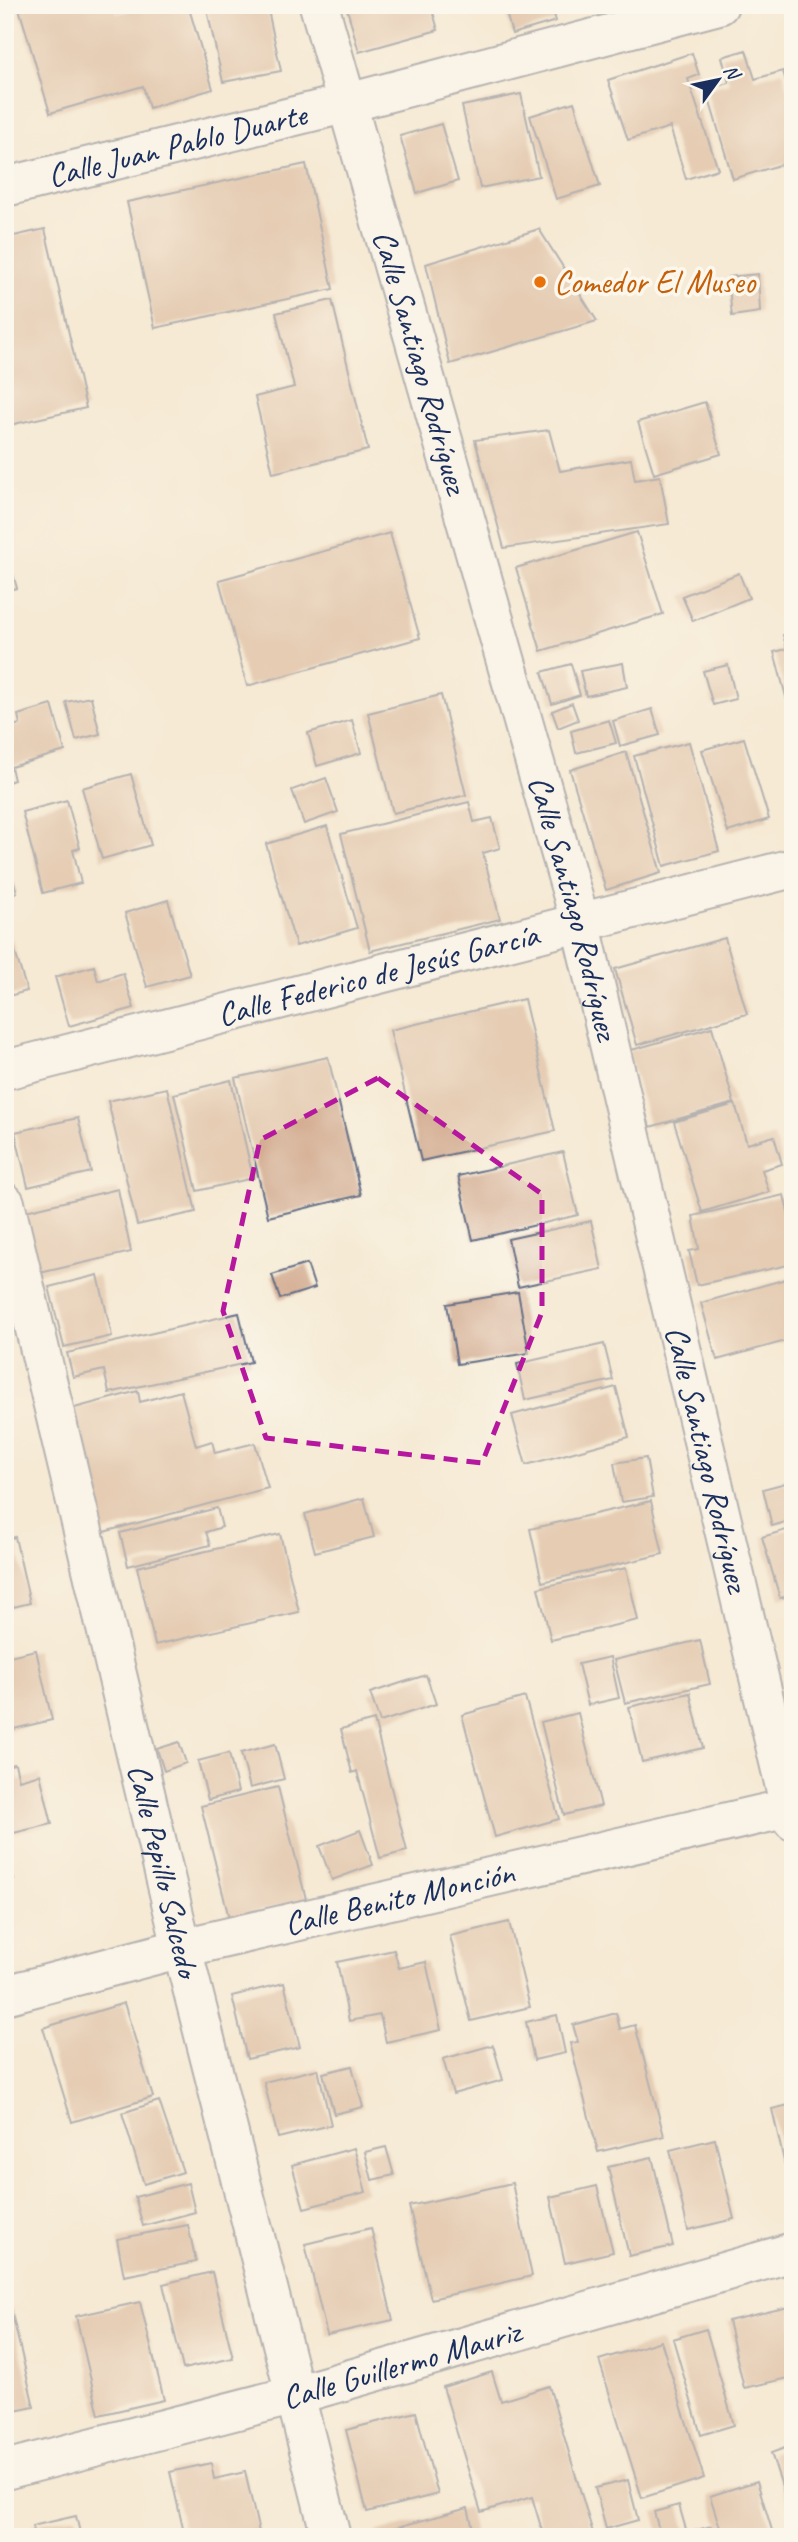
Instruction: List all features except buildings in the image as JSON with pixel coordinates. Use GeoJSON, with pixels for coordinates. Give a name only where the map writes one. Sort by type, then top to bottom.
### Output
{"type":"FeatureCollection","features":[{"type":"Feature","properties":{"kind":"street","name":"Calle Santiago Rodríguez"},"geometry":{"type":"LineString","coordinates":[[319,5],[581,925],[792,1812]]}},
{"type":"Feature","properties":{"kind":"street","name":"Calle Juan Pablo Duarte"},"geometry":{"type":"LineString","coordinates":[[5,187],[348,103],[719,5]]}},
{"type":"Feature","properties":{"kind":"street","name":"Calle Federico de Jesús García"},"geometry":{"type":"LineString","coordinates":[[5,1070],[581,925],[793,868]]}},
{"type":"Feature","properties":{"kind":"street","name":"Calle Pepillo Salcedo"},"geometry":{"type":"LineString","coordinates":[[5,1203],[182,1948],[331,2537]]}},
{"type":"Feature","properties":{"kind":"street","name":"Calle Benito Monción"},"geometry":{"type":"LineString","coordinates":[[5,1995],[182,1948],[792,1812]]}},
{"type":"Feature","properties":{"kind":"street","name":"Calle Guillermo Mauriz"},"geometry":{"type":"LineString","coordinates":[[5,2470],[295,2395],[793,2252]]}},
{"type":"Feature","properties":{"kind":"highlighted area"},"geometry":{"type":"Polygon","coordinates":[[[378,1078],[542,1194],[542,1312],[482,1463],[266,1438],[223,1311],[260,1140],[378,1078]]]}},
{"type":"Feature","properties":{"kind":"place","name":"Comedor El Museo"},"geometry":{"type":"Point","coordinates":[540,282]}}]}
